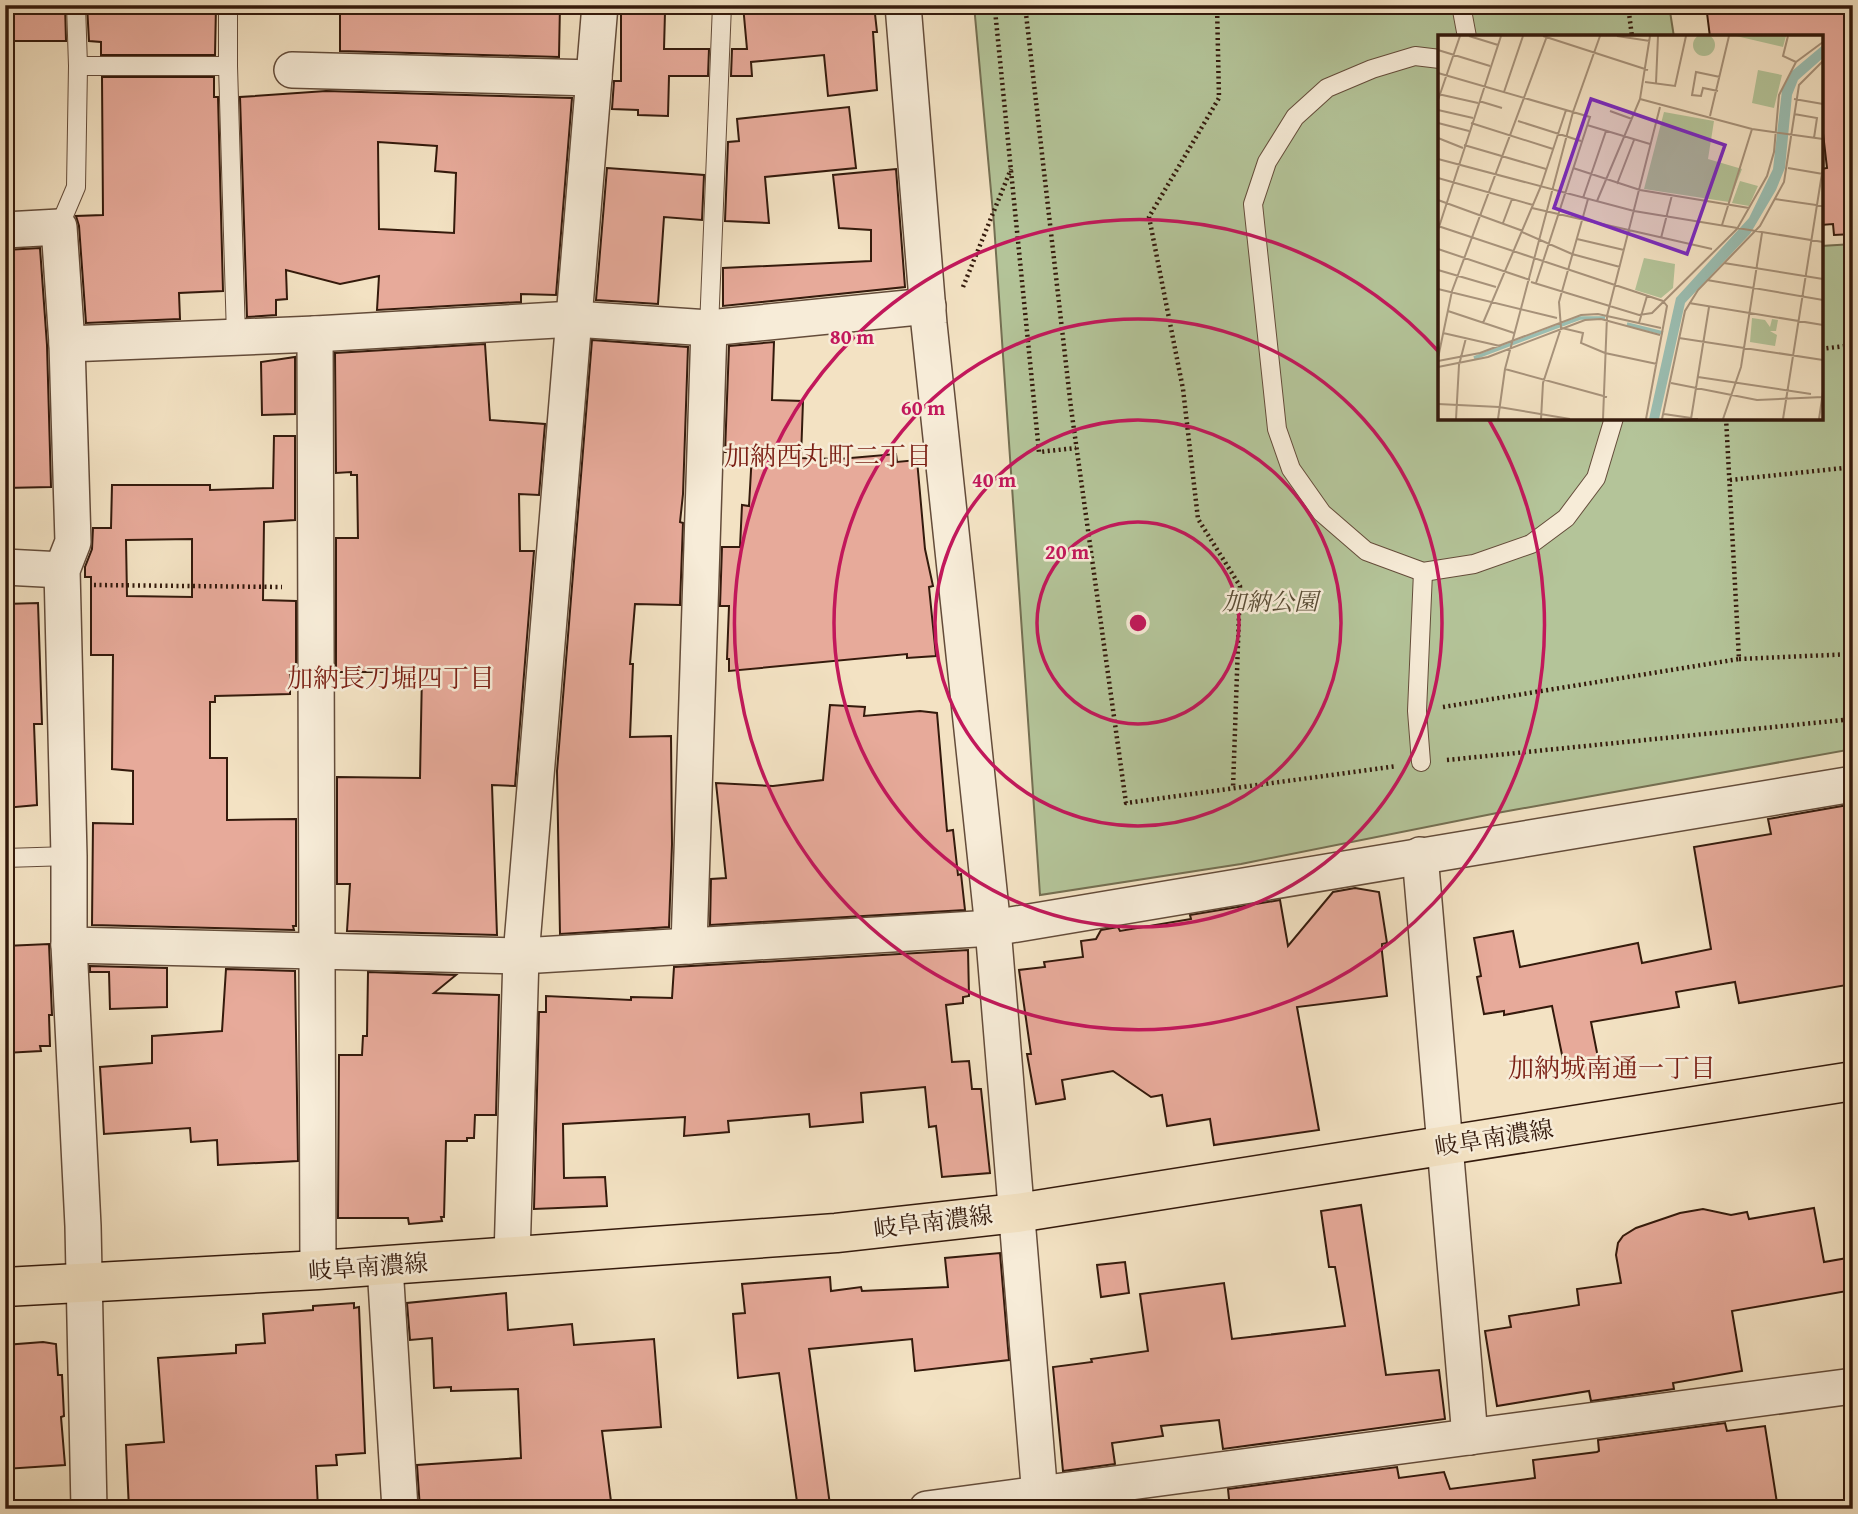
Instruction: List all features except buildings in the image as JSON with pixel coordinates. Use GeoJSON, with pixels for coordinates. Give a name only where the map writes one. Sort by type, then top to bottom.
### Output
{"type":"FeatureCollection","features":[{"type":"Feature","properties":{"kind":"main road","name":"岐阜南濃線"},"geometry":{"type":"LineString","coordinates":[[5,1287],[512,1257],[836,1233],[1017,1213],[1853,1081]]}},
{"type":"Feature","properties":{"kind":"street"},"geometry":{"type":"LineString","coordinates":[[512,1257],[521,956],[600,5]]}},
{"type":"Feature","properties":{"kind":"street"},"geometry":{"type":"LineString","coordinates":[[904,5],[928,306],[993,928],[1040,1501]]}},
{"type":"Feature","properties":{"kind":"street"},"geometry":{"type":"LineString","coordinates":[[292,70],[594,78]]}},
{"type":"Feature","properties":{"kind":"street"},"geometry":{"type":"LineString","coordinates":[[5,230],[59,227],[67,344],[73,542],[62,578],[69,945],[85,1283],[89,1509]]}},
{"type":"Feature","properties":{"kind":"street"},"geometry":{"type":"LineString","coordinates":[[67,344],[315,334],[574,319],[709,328],[928,306]]}},
{"type":"Feature","properties":{"kind":"street"},"geometry":{"type":"LineString","coordinates":[[689,946],[709,328]]}},
{"type":"Feature","properties":{"kind":"street"},"geometry":{"type":"LineString","coordinates":[[315,334],[318,1270]]}},
{"type":"Feature","properties":{"kind":"street"},"geometry":{"type":"LineString","coordinates":[[5,567],[62,578]]}},
{"type":"Feature","properties":{"kind":"street"},"geometry":{"type":"LineString","coordinates":[[69,945],[521,956],[993,928],[1853,784]]}},
{"type":"Feature","properties":{"kind":"street"},"geometry":{"type":"LineString","coordinates":[[1420,855],[1470,1437]]}},
{"type":"Feature","properties":{"kind":"street"},"geometry":{"type":"LineString","coordinates":[[385,1266],[400,1509]]}},
{"type":"Feature","properties":{"kind":"street"},"geometry":{"type":"LineString","coordinates":[[927,1509],[1040,1501],[1470,1437],[1853,1386]]}},
{"type":"Feature","properties":{"kind":"lane"},"geometry":{"type":"LineString","coordinates":[[59,227],[76,187],[76,5]]}},
{"type":"Feature","properties":{"kind":"lane"},"geometry":{"type":"LineString","coordinates":[[228,5],[236,336]]}},
{"type":"Feature","properties":{"kind":"lane"},"geometry":{"type":"LineString","coordinates":[[709,328],[722,5]]}},
{"type":"Feature","properties":{"kind":"lane"},"geometry":{"type":"LineString","coordinates":[[1461,5],[1467,35]]}},
{"type":"Feature","properties":{"kind":"lane"},"geometry":{"type":"LineString","coordinates":[[1438,59],[1415,56],[1372,69],[1327,88],[1295,117],[1268,162],[1253,204],[1277,429],[1291,468],[1322,513],[1366,551],[1423,572],[1474,564],[1531,544],[1566,518],[1596,478],[1613,420]]}},
{"type":"Feature","properties":{"kind":"lane"},"geometry":{"type":"LineString","coordinates":[[78,66],[228,66]]}},
{"type":"Feature","properties":{"kind":"lane"},"geometry":{"type":"LineString","coordinates":[[1421,762],[1417,711],[1423,572]]}},
{"type":"Feature","properties":{"kind":"lane"},"geometry":{"type":"LineString","coordinates":[[5,858],[69,856]]}},
{"type":"Feature","properties":{"kind":"path"},"geometry":{"type":"LineString","coordinates":[[1026,5],[1076,448],[1126,803],[1421,762],[1853,719]]}},
{"type":"Feature","properties":{"kind":"path"},"geometry":{"type":"LineString","coordinates":[[1217,5],[1219,98],[1149,217],[1183,389],[1198,519],[1240,586],[1233,788]]}},
{"type":"Feature","properties":{"kind":"path"},"geometry":{"type":"LineString","coordinates":[[1628,5],[1632,35]]}},
{"type":"Feature","properties":{"kind":"path"},"geometry":{"type":"LineString","coordinates":[[1026,12],[995,10],[1039,452],[1076,448]]}},
{"type":"Feature","properties":{"kind":"path"},"geometry":{"type":"LineString","coordinates":[[962,298],[962,286],[1011,169]]}},
{"type":"Feature","properties":{"kind":"path"},"geometry":{"type":"LineString","coordinates":[[1823,349],[1853,345]]}},
{"type":"Feature","properties":{"kind":"path"},"geometry":{"type":"LineString","coordinates":[[1726,420],[1739,659]]}},
{"type":"Feature","properties":{"kind":"path"},"geometry":{"type":"LineString","coordinates":[[1730,480],[1853,467]]}},
{"type":"Feature","properties":{"kind":"path"},"geometry":{"type":"LineString","coordinates":[[62,578],[316,587]]}},
{"type":"Feature","properties":{"kind":"path"},"geometry":{"type":"LineString","coordinates":[[1417,711],[1739,659],[1853,654]]}},
{"type":"Feature","properties":{"kind":"green space","name":"加納公園"},"geometry":{"type":"Polygon","coordinates":[[[974,5],[1669,5],[1674,35],[1438,35],[1438,420],[1823,420],[1823,246],[1853,244],[1853,749],[1497,813],[1241,864],[1040,895],[994,224],[974,5]]]}},
{"type":"Feature","properties":{"kind":"district","name":"加納西丸町二丁目"},"geometry":{"type":"Point","coordinates":[828,456]}},
{"type":"Feature","properties":{"kind":"district","name":"加納長刀堀四丁目"},"geometry":{"type":"Point","coordinates":[391,678]}},
{"type":"Feature","properties":{"kind":"district","name":"加納城南通一丁目"},"geometry":{"type":"Point","coordinates":[1612,1068]}}]}
